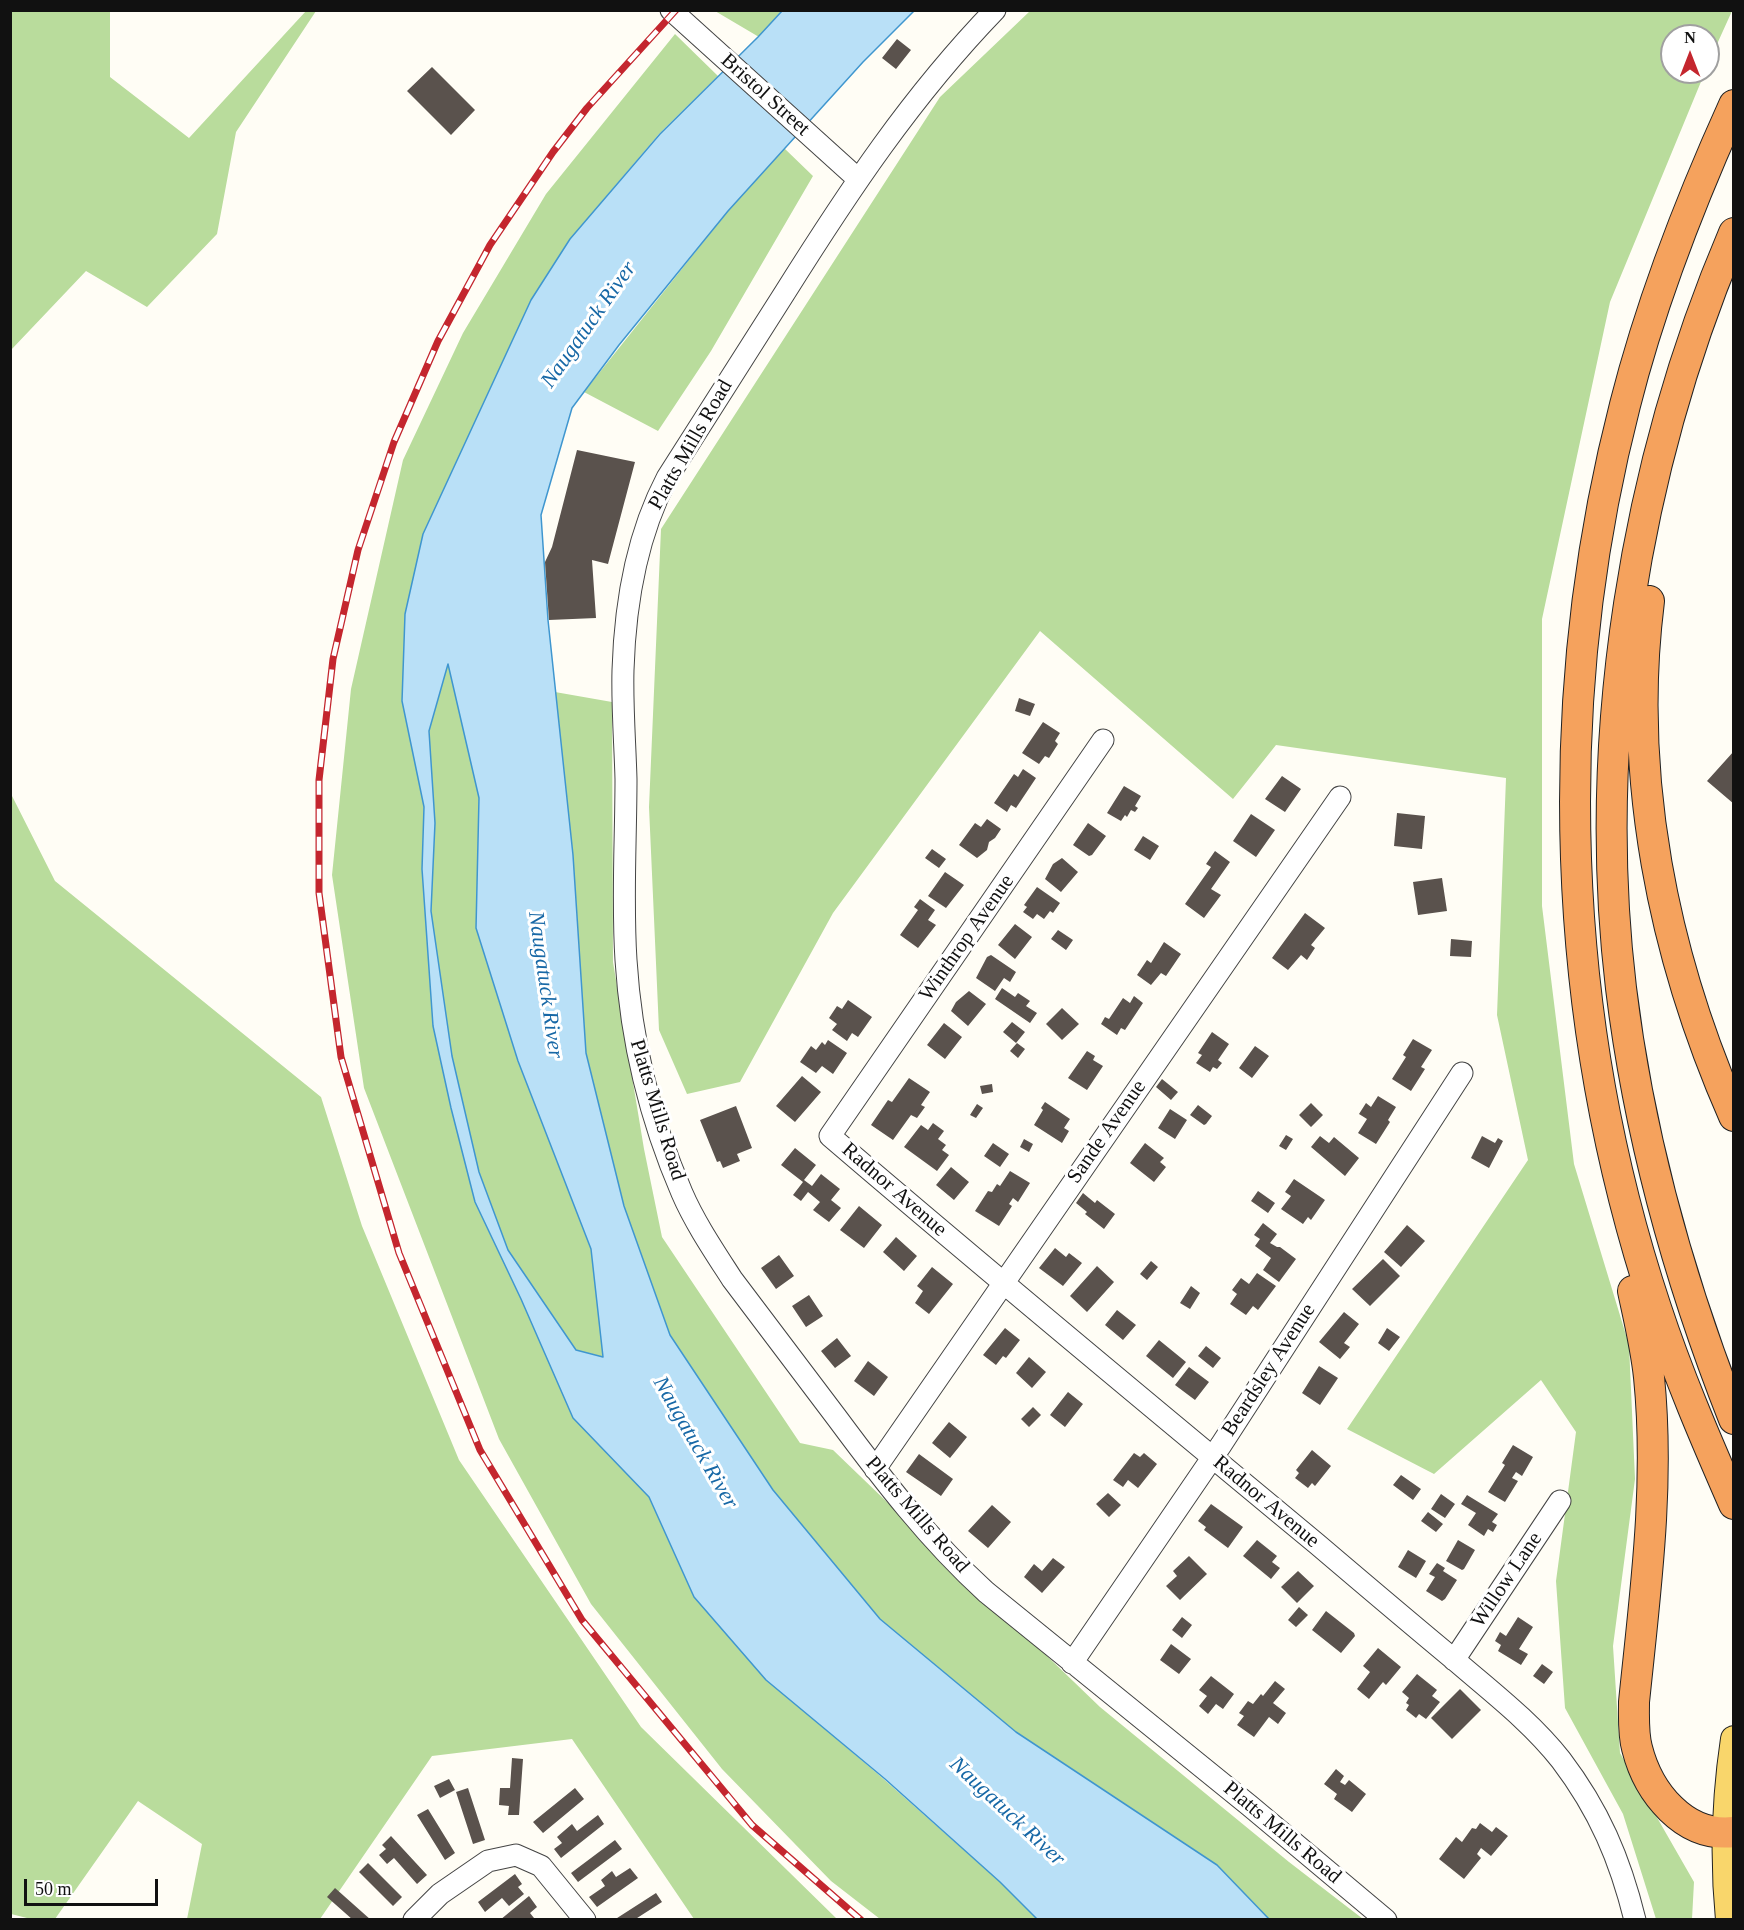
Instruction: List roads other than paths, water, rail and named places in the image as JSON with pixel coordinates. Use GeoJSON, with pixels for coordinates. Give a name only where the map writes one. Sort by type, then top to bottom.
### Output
{"type":"FeatureCollection","features":[{"type":"Feature","properties":{"kind":"highway"},"geometry":{"type":"LineString","coordinates":[[1734,105],[1710,157],[1682,228],[1642,342],[1624,406],[1611,467],[1588,598],[1577,729],[1575,856],[1586,989],[1595,1056],[1621,1183],[1655,1307],[1678,1370],[1734,1504]]}},
{"type":"Feature","properties":{"kind":"highway"},"geometry":{"type":"LineString","coordinates":[[1734,233],[1709,294],[1670,416],[1631,593],[1615,731],[1613,860],[1615,922],[1621,986],[1640,1111],[1689,1297],[1734,1419]]}},
{"type":"Feature","properties":{"kind":"highway"},"geometry":{"type":"LineString","coordinates":[[1709,294],[1666,495],[1654,568],[1644,664],[1643,726],[1650,813],[1663,905],[1686,992],[1718,1081],[1734,1116]]}},
{"type":"Feature","properties":{"kind":"highway"},"geometry":{"type":"LineString","coordinates":[[1595,1056],[1605,1171],[1612,1210],[1645,1346],[1652,1408],[1653,1498],[1634,1702],[1637,1747],[1643,1768],[1654,1788],[1681,1818],[1709,1832],[1729,1832]]}},
{"type":"Feature","properties":{"kind":"main road"},"geometry":{"type":"LineString","coordinates":[[1729,1920],[1725,1867],[1729,1832],[1728,1778],[1734,1739]]}},
{"type":"Feature","properties":{"kind":"street","name":"Bristol Street"},"geometry":{"type":"LineString","coordinates":[[671,10],[858,179]]}},
{"type":"Feature","properties":{"kind":"street","name":"Platts Mills Road"},"geometry":{"type":"LineString","coordinates":[[995,10],[958,48],[923,90],[858,179],[667,478],[646,525],[632,582],[624,644],[624,923],[628,990],[638,1058],[658,1127],[683,1194],[695,1219],[732,1279],[875,1469],[926,1530],[961,1568],[1072,1663],[1250,1806],[1386,1920]]}},
{"type":"Feature","properties":{"kind":"street","name":"Winthrop Avenue"},"geometry":{"type":"LineString","coordinates":[[830,1136],[1103,740]]}},
{"type":"Feature","properties":{"kind":"street","name":"Sande Avenue"},"geometry":{"type":"LineString","coordinates":[[875,1469],[1340,796]]}},
{"type":"Feature","properties":{"kind":"street","name":"Beardsley Avenue"},"geometry":{"type":"LineString","coordinates":[[1072,1663],[1212,1457],[1462,1073]]}},
{"type":"Feature","properties":{"kind":"street","name":"Radnor Avenue"},"geometry":{"type":"LineString","coordinates":[[830,1136],[1002,1284],[1212,1457],[1538,1733],[1578,1783],[1608,1834],[1635,1920]]}},
{"type":"Feature","properties":{"kind":"street","name":"Willow Lane"},"geometry":{"type":"LineString","coordinates":[[1454,1660],[1560,1501]]}},
{"type":"Feature","properties":{"kind":"street"},"geometry":{"type":"LineString","coordinates":[[414,1920],[440,1894],[488,1861],[516,1855],[541,1866],[585,1920]]}},
{"type":"Feature","properties":{"kind":"water","name":"Naugatuck River"},"geometry":{"type":"Polygon","coordinates":[[[782,11],[914,11],[863,62],[728,211],[619,345],[572,408],[541,515],[548,620],[573,855],[586,1053],[624,1206],[670,1335],[773,1490],[880,1619],[1016,1732],[1217,1865],[1269,1919],[1037,1919],[1000,1882],[885,1779],[766,1680],[694,1597],[649,1497],[573,1418],[521,1299],[475,1202],[433,1026],[422,869],[424,807],[402,701],[405,614],[423,534],[531,300],[570,239],[660,134],[782,11]],[[448,664],[429,731],[435,823],[431,911],[452,1056],[479,1172],[508,1250],[576,1350],[603,1357],[591,1249],[518,1061],[476,928],[479,798],[448,664]]]}},
{"type":"Feature","properties":{"kind":"railway"},"geometry":{"type":"LineString","coordinates":[[676,10],[587,108],[553,152],[490,245],[438,341],[394,442],[358,550],[333,659],[319,780],[319,893],[341,1057],[399,1253],[480,1450],[582,1620],[752,1825],[861,1920]]}}]}
